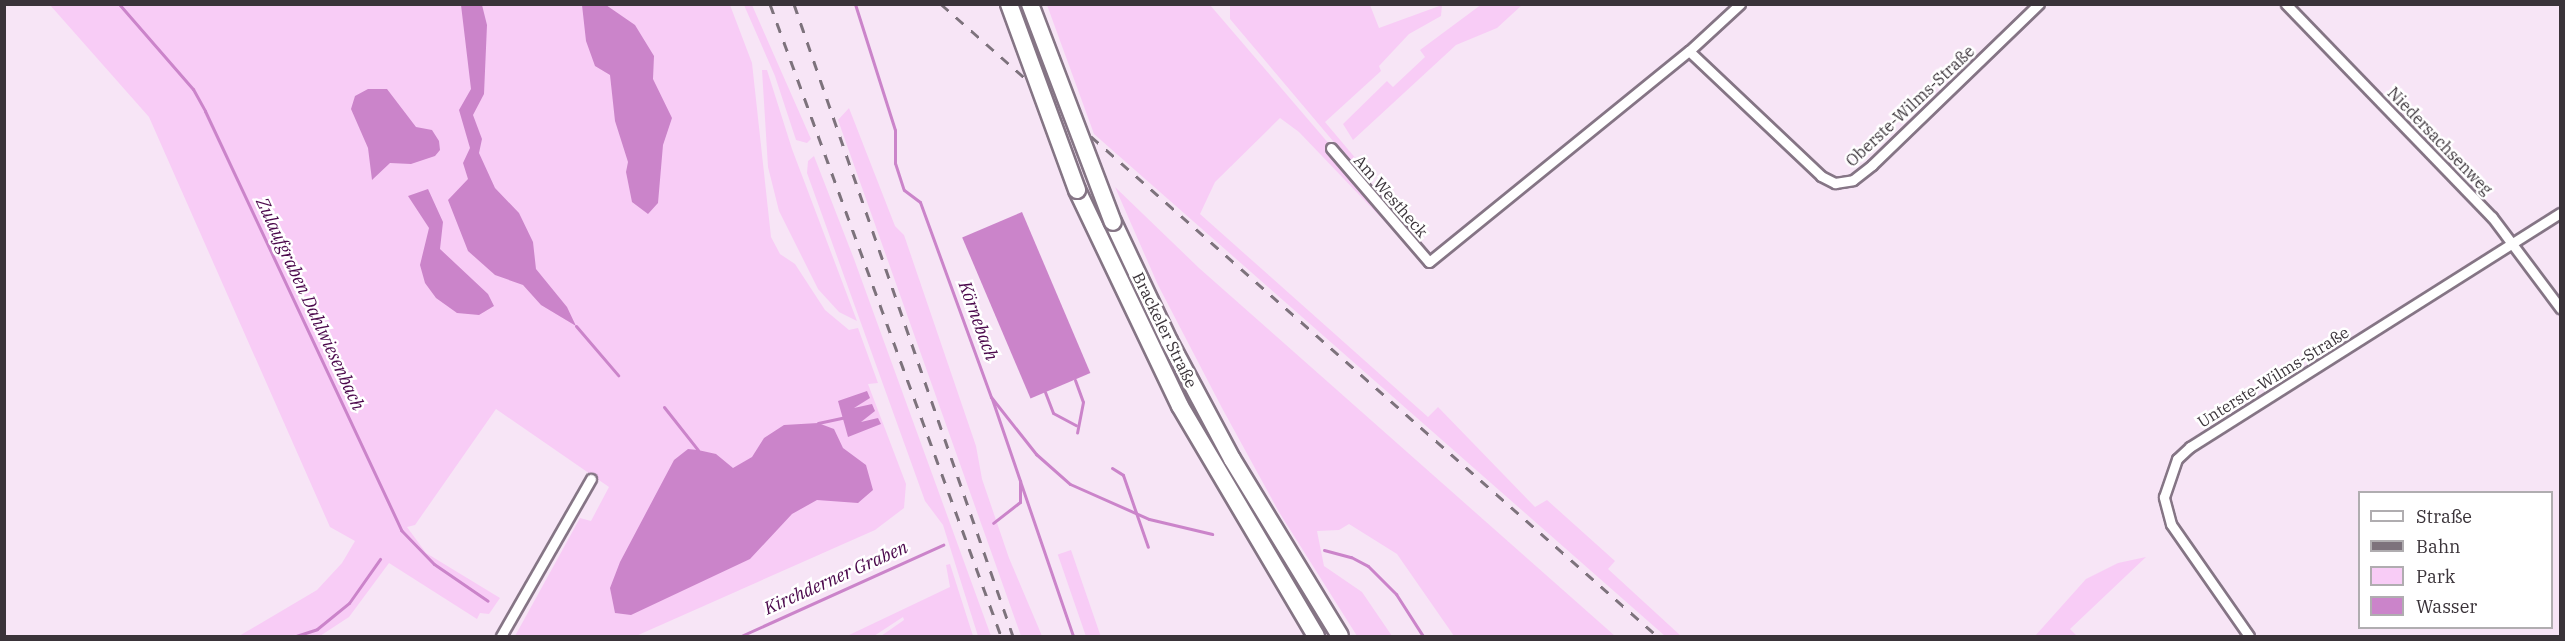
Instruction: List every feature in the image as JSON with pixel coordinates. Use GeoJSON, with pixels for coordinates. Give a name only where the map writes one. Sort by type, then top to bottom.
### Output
{"type":"FeatureCollection","features":[{"type":"Feature","properties":{"kind":"highway","name":"Brackeler Straße"},"geometry":{"type":"LineString","coordinates":[[1009,4],[1077,190],[1180,406],[1316,636]]}},
{"type":"Feature","properties":{"kind":"highway","name":"Brackeler Straße"},"geometry":{"type":"LineString","coordinates":[[1030,4],[1113,222],[1169,341],[1227,450],[1340,636]]}},
{"type":"Feature","properties":{"kind":"street"},"geometry":{"type":"LineString","coordinates":[[1689,51],[1740,4]]}},
{"type":"Feature","properties":{"kind":"street","name":"Oberste-Wilms-Straße"},"geometry":{"type":"LineString","coordinates":[[1689,51],[1821,176],[1844,183],[1872,165],[2039,4]]}},
{"type":"Feature","properties":{"kind":"street","name":"Niedersachsenweg"},"geometry":{"type":"LineString","coordinates":[[2286,4],[2492,217],[2560,308]]}},
{"type":"Feature","properties":{"kind":"street","name":"Am Westheck"},"geometry":{"type":"LineString","coordinates":[[1331,148],[1429,262],[1689,51]]}},
{"type":"Feature","properties":{"kind":"street","name":"Unterste-Wilms-Straße"},"geometry":{"type":"LineString","coordinates":[[2249,636],[2171,524],[2164,498],[2177,459],[2190,447],[2560,213]]}},
{"type":"Feature","properties":{"kind":"street"},"geometry":{"type":"LineString","coordinates":[[501,636],[591,479]]}},
{"type":"Feature","properties":{"kind":"green space"},"geometry":{"type":"Polygon","coordinates":[[[1482,4],[1522,5],[1497,28],[1456,45],[1353,140],[1343,124],[1387,81],[1393,87],[1425,57],[1420,50],[1482,4]]]}},
{"type":"Feature","properties":{"kind":"green space"},"geometry":{"type":"Polygon","coordinates":[[[50,5],[730,5],[752,63],[771,237],[780,254],[795,264],[825,310],[849,330],[858,328],[878,383],[868,384],[906,484],[904,508],[875,530],[636,636],[515,636],[580,518],[591,521],[609,487],[496,409],[415,525],[407,527],[426,553],[500,598],[489,614],[480,613],[477,619],[389,563],[349,617],[320,636],[239,636],[317,590],[342,563],[355,541],[330,527],[149,117],[50,5]]]}},
{"type":"Feature","properties":{"kind":"green space"},"geometry":{"type":"Polygon","coordinates":[[[744,5],[752,5],[811,139],[807,143],[796,140],[775,76],[744,5]]]}},
{"type":"Feature","properties":{"kind":"green space"},"geometry":{"type":"Polygon","coordinates":[[[1047,5],[1210,5],[1330,145],[1325,150],[1412,250],[1299,132],[1280,118],[1215,182],[1200,214],[1428,417],[1438,407],[1535,507],[1547,500],[1615,561],[1608,569],[1681,636],[1665,636],[1094,134],[1047,5]]]}},
{"type":"Feature","properties":{"kind":"green space"},"geometry":{"type":"Polygon","coordinates":[[[1230,5],[1370,5],[1379,28],[1442,5],[1441,16],[1409,34],[1379,66],[1381,71],[1325,122],[1357,160],[1349,160],[1230,19],[1230,5]]]}},
{"type":"Feature","properties":{"kind":"green space"},"geometry":{"type":"Polygon","coordinates":[[[762,70],[767,70],[792,149],[857,321],[839,312],[818,289],[779,211],[768,167],[762,70]]]}},
{"type":"Feature","properties":{"kind":"green space"},"geometry":{"type":"Polygon","coordinates":[[[849,108],[895,226],[904,235],[976,446],[982,479],[1009,558],[1042,636],[1021,636],[838,120],[849,108]]]}},
{"type":"Feature","properties":{"kind":"green space"},"geometry":{"type":"Polygon","coordinates":[[[814,156],[854,259],[991,636],[978,636],[943,525],[925,501],[807,173],[808,161],[814,156]]]}},
{"type":"Feature","properties":{"kind":"green space"},"geometry":{"type":"Polygon","coordinates":[[[1115,187],[1199,268],[1615,636],[1454,636],[1397,554],[1349,524],[1339,530],[1317,531],[1324,566],[1362,592],[1392,636],[1357,636],[1279,512],[1222,408],[1158,285],[1115,187]]]}},
{"type":"Feature","properties":{"kind":"green space"},"geometry":{"type":"Polygon","coordinates":[[[1071,550],[1101,636],[1086,636],[1058,555],[1071,550]]]}},
{"type":"Feature","properties":{"kind":"green space"},"geometry":{"type":"Polygon","coordinates":[[[2146,557],[2070,629],[2077,636],[2035,636],[2086,579],[2118,563],[2146,557]]]}},
{"type":"Feature","properties":{"kind":"green space"},"geometry":{"type":"Polygon","coordinates":[[[950,564],[973,636],[881,636],[904,620],[903,617],[874,636],[847,636],[950,587],[946,565],[950,564]]]}},
{"type":"Feature","properties":{"kind":"water"},"geometry":{"type":"Polygon","coordinates":[[[461,5],[482,5],[487,25],[484,94],[473,115],[482,139],[479,153],[495,188],[519,213],[533,242],[536,269],[567,307],[576,326],[541,305],[523,285],[495,275],[468,251],[448,200],[468,179],[463,163],[470,148],[459,110],[471,89],[461,5]]]}},
{"type":"Feature","properties":{"kind":"water"},"geometry":{"type":"Polygon","coordinates":[[[582,5],[606,5],[635,25],[654,56],[653,79],[672,118],[663,145],[658,203],[648,214],[632,202],[626,172],[628,162],[615,121],[610,75],[595,66],[586,41],[582,5]]]}},
{"type":"Feature","properties":{"kind":"water"},"geometry":{"type":"Polygon","coordinates":[[[368,89],[387,89],[416,127],[432,130],[439,141],[440,150],[435,156],[411,164],[390,163],[372,180],[368,148],[351,109],[355,96],[368,89]]]}},
{"type":"Feature","properties":{"kind":"water"},"geometry":{"type":"Polygon","coordinates":[[[428,189],[443,222],[440,249],[488,294],[494,306],[479,315],[457,313],[436,298],[425,283],[420,265],[429,228],[408,196],[428,189]]]}},
{"type":"Feature","properties":{"kind":"water"},"geometry":{"type":"Polygon","coordinates":[[[1022,212],[1090,373],[1031,398],[962,237],[1022,212]]]}},
{"type":"Feature","properties":{"kind":"water"},"geometry":{"type":"Polygon","coordinates":[[[867,391],[870,398],[854,408],[872,404],[875,411],[861,422],[878,418],[881,424],[848,437],[838,401],[867,391]]]}},
{"type":"Feature","properties":{"kind":"water"},"geometry":{"type":"Polygon","coordinates":[[[818,423],[834,429],[843,448],[866,465],[873,490],[858,503],[817,500],[792,514],[750,559],[631,615],[615,613],[610,588],[620,562],[674,460],[688,449],[698,450],[716,454],[733,468],[752,457],[764,438],[784,425],[818,423]]]}},
{"type":"Feature","properties":{"kind":"waterway","name":"Zulaufgraben Dahlwiesenbach"},"geometry":{"type":"LineString","coordinates":[[119,4],[193,89],[205,111],[401,530],[434,564],[488,601]]}},
{"type":"Feature","properties":{"kind":"waterway","name":"Körnebach"},"geometry":{"type":"LineString","coordinates":[[855,4],[895,130],[895,163],[904,190],[920,202],[991,397],[1036,454],[1070,484],[1149,519],[1212,534]]}},
{"type":"Feature","properties":{"kind":"waterway"},"geometry":{"type":"LineString","coordinates":[[576,326],[618,375]]}},
{"type":"Feature","properties":{"kind":"waterway"},"geometry":{"type":"LineString","coordinates":[[1075,380],[1083,402],[1077,432]]}},
{"type":"Feature","properties":{"kind":"waterway"},"geometry":{"type":"LineString","coordinates":[[1045,392],[1053,413],[1076,425]]}},
{"type":"Feature","properties":{"kind":"waterway","name":"Kirchderner Graben"},"geometry":{"type":"LineString","coordinates":[[992,399],[1020,481],[1020,502],[993,523]]}},
{"type":"Feature","properties":{"kind":"waterway"},"geometry":{"type":"LineString","coordinates":[[664,407],[698,450]]}},
{"type":"Feature","properties":{"kind":"waterway"},"geometry":{"type":"LineString","coordinates":[[818,423],[842,418]]}},
{"type":"Feature","properties":{"kind":"waterway"},"geometry":{"type":"LineString","coordinates":[[1112,468],[1123,475],[1148,547]]}},
{"type":"Feature","properties":{"kind":"waterway"},"geometry":{"type":"LineString","coordinates":[[1020,481],[1073,636]]}},
{"type":"Feature","properties":{"kind":"waterway","name":"Kirchderner Graben"},"geometry":{"type":"LineString","coordinates":[[741,636],[943,545]]}},
{"type":"Feature","properties":{"kind":"waterway","name":"Körnebach"},"geometry":{"type":"LineString","coordinates":[[1324,550],[1351,557],[1368,566],[1396,594],[1423,636]]}},
{"type":"Feature","properties":{"kind":"waterway"},"geometry":{"type":"LineString","coordinates":[[296,636],[317,629],[349,603],[380,559]]}},
{"type":"Feature","properties":{"kind":"railway"},"geometry":{"type":"LineString","coordinates":[[770,4],[1001,636]]}},
{"type":"Feature","properties":{"kind":"railway"},"geometry":{"type":"LineString","coordinates":[[794,4],[1013,636]]}},
{"type":"Feature","properties":{"kind":"railway"},"geometry":{"type":"LineString","coordinates":[[941,4],[1657,636]]}}]}
